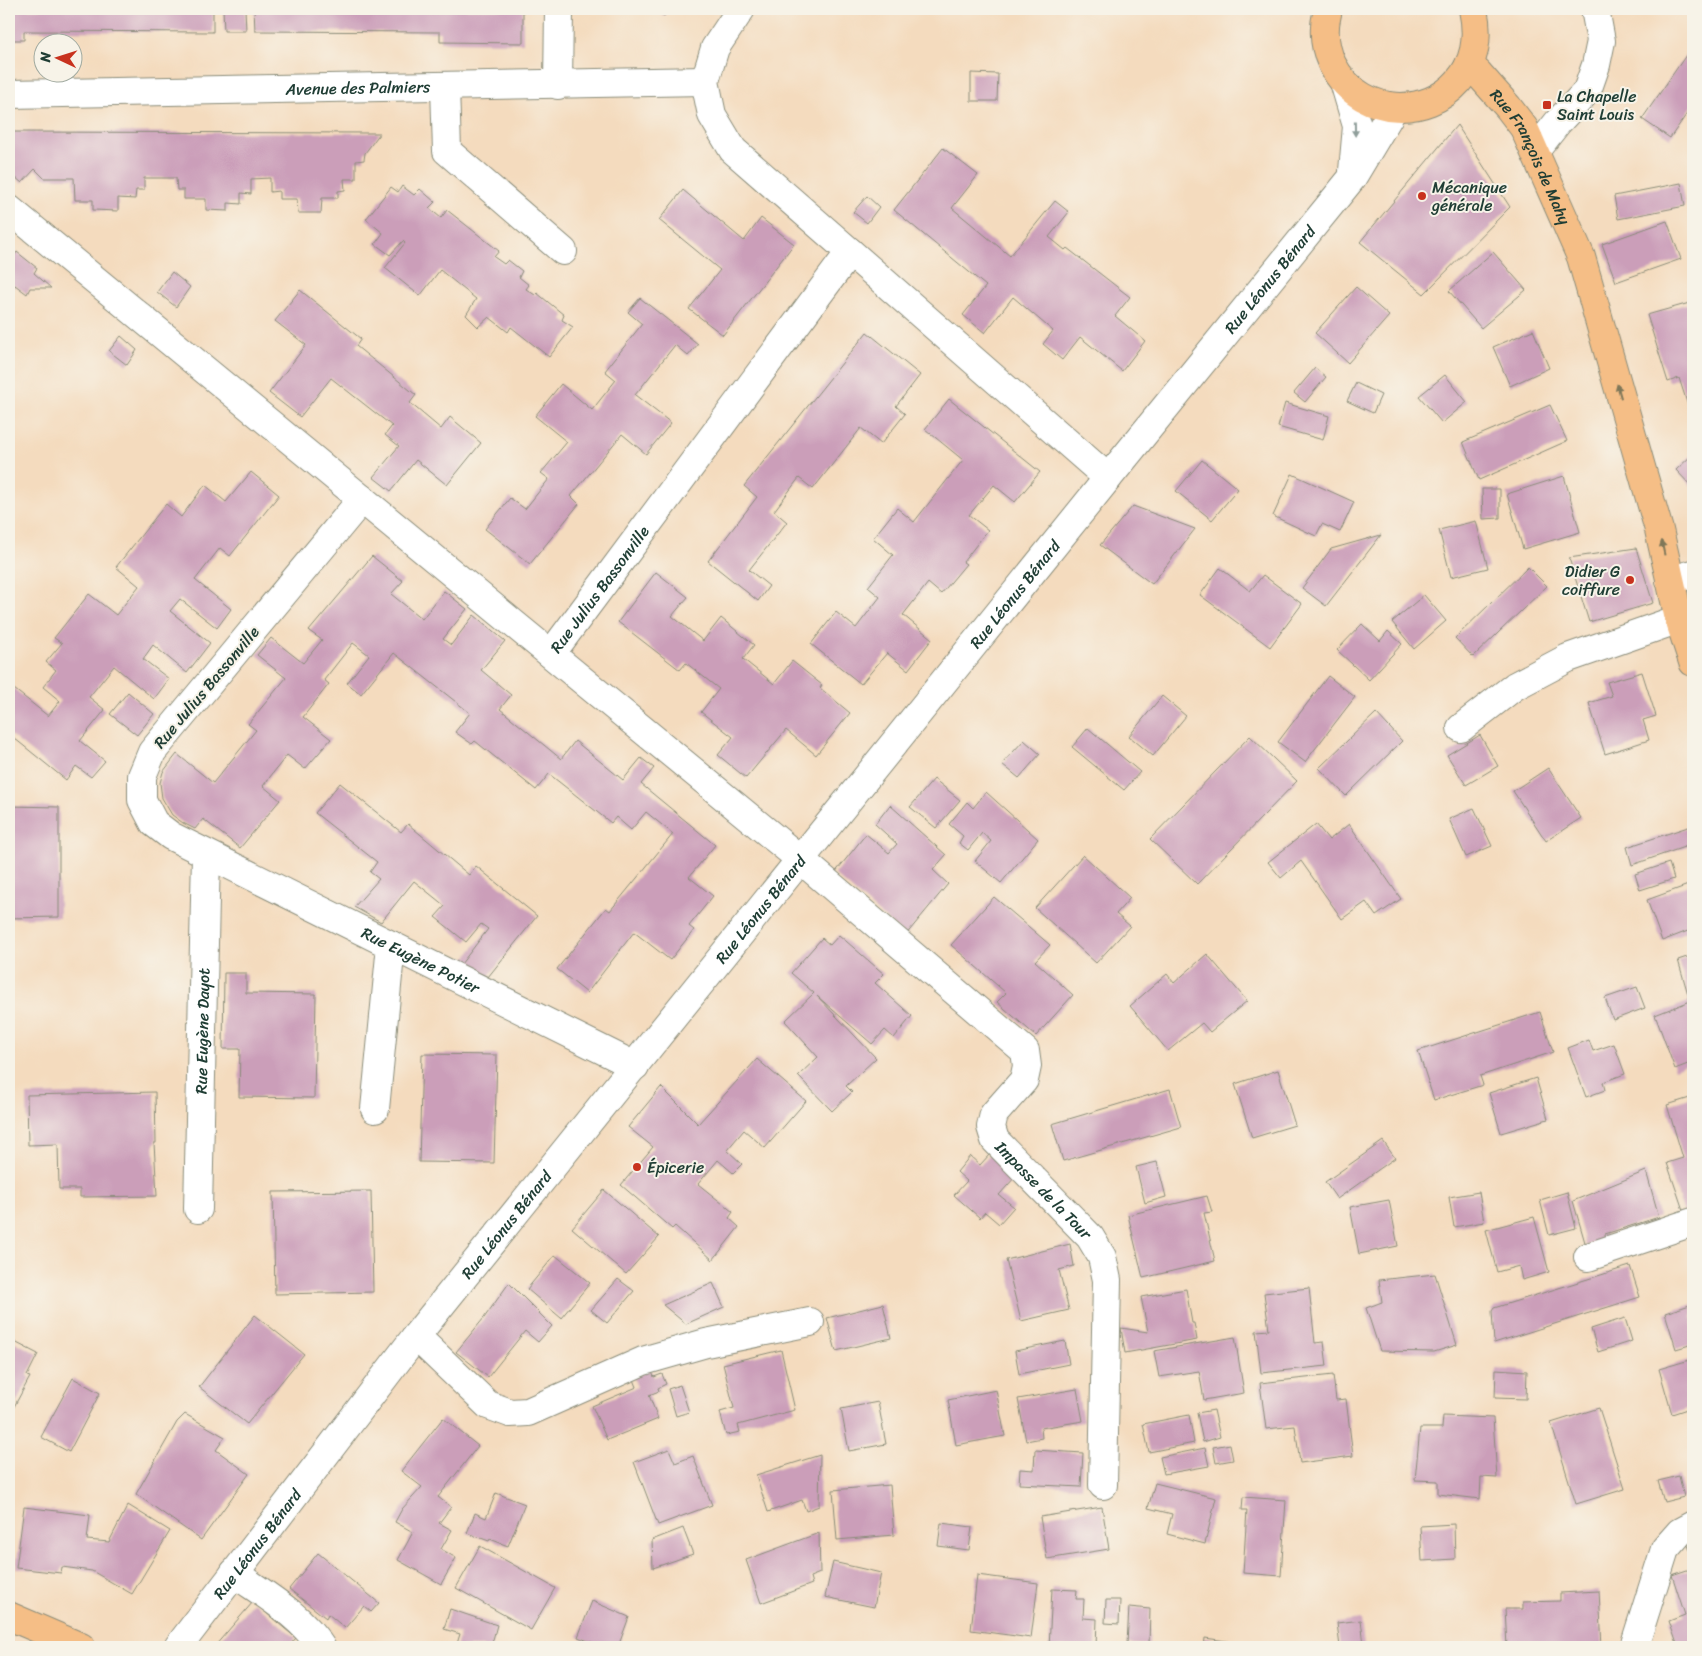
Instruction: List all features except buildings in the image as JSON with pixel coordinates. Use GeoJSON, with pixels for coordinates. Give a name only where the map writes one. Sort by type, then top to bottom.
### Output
{"type":"FeatureCollection","features":[{"type":"Feature","properties":{"kind":"main road"},"geometry":{"type":"LineString","coordinates":[[1328,9],[1324,28],[1327,51],[1336,72],[1352,90],[1372,102],[1394,108],[1417,106],[1438,98],[1456,84],[1468,66],[1474,52],[1476,22],[1473,9]]}},
{"type":"Feature","properties":{"kind":"main road","name":"Rue François de Mahy"},"geometry":{"type":"LineString","coordinates":[[1468,66],[1478,73],[1524,128],[1581,256],[1659,530],[1681,577],[1679,619],[1693,662]]}},
{"type":"Feature","properties":{"kind":"main road"},"geometry":{"type":"LineString","coordinates":[[9,1616],[81,1647]]}},
{"type":"Feature","properties":{"kind":"street"},"geometry":{"type":"LineString","coordinates":[[558,85],[559,9]]}},
{"type":"Feature","properties":{"kind":"street"},"geometry":{"type":"LineString","coordinates":[[741,9],[716,48],[705,81],[712,115],[733,150],[1108,478]]}},
{"type":"Feature","properties":{"kind":"street"},"geometry":{"type":"LineString","coordinates":[[1535,151],[1558,122],[1587,91],[1596,65],[1601,41],[1595,9]]}},
{"type":"Feature","properties":{"kind":"street","name":"Avenue des Palmiers"},"geometry":{"type":"LineString","coordinates":[[9,94],[705,81]]}},
{"type":"Feature","properties":{"kind":"street"},"geometry":{"type":"LineString","coordinates":[[1344,82],[1357,126],[1352,178]]}},
{"type":"Feature","properties":{"kind":"street"},"geometry":{"type":"LineString","coordinates":[[445,87],[447,151],[563,252]]}},
{"type":"Feature","properties":{"kind":"street","name":"Rue Léonus Bénard"},"geometry":{"type":"LineString","coordinates":[[178,1647],[416,1336],[1352,178],[1394,108]]}},
{"type":"Feature","properties":{"kind":"street"},"geometry":{"type":"LineString","coordinates":[[9,209],[362,499]]}},
{"type":"Feature","properties":{"kind":"street","name":"Rue Julius Bassonville"},"geometry":{"type":"LineString","coordinates":[[206,854],[171,836],[154,823],[150,816],[142,800],[142,776],[152,752],[362,499],[551,654],[850,252]]}},
{"type":"Feature","properties":{"kind":"street"},"geometry":{"type":"LineString","coordinates":[[1461,728],[1515,686],[1568,658],[1679,619]]}},
{"type":"Feature","properties":{"kind":"street"},"geometry":{"type":"LineString","coordinates":[[551,654],[800,859]]}},
{"type":"Feature","properties":{"kind":"street","name":"Rue Eugène Potier"},"geometry":{"type":"LineString","coordinates":[[206,854],[635,1066]]}},
{"type":"Feature","properties":{"kind":"street","name":"Rue Eugène Dayot"},"geometry":{"type":"LineString","coordinates":[[198,1209],[206,854]]}},
{"type":"Feature","properties":{"kind":"street","name":"Impasse de la Tour"},"geometry":{"type":"LineString","coordinates":[[800,859],[1025,1051],[1028,1066],[1024,1080],[994,1114],[990,1127],[995,1140],[1090,1237],[1102,1257],[1107,1280],[1103,1485]]}},
{"type":"Feature","properties":{"kind":"street"},"geometry":{"type":"LineString","coordinates":[[375,1109],[391,945]]}},
{"type":"Feature","properties":{"kind":"street"},"geometry":{"type":"LineString","coordinates":[[1588,1257],[1693,1222]]}},
{"type":"Feature","properties":{"kind":"street"},"geometry":{"type":"LineString","coordinates":[[416,1336],[488,1405],[510,1413],[528,1412],[643,1361],[706,1343],[810,1322]]}},
{"type":"Feature","properties":{"kind":"street"},"geometry":{"type":"LineString","coordinates":[[1634,1647],[1666,1548],[1680,1532],[1693,1525]]}},
{"type":"Feature","properties":{"kind":"street"},"geometry":{"type":"LineString","coordinates":[[234,1573],[302,1622],[321,1647]]}},
{"type":"Feature","properties":{"kind":"place","name":"La Chapelle Saint Louis"},"geometry":{"type":"Point","coordinates":[1547,105]}},
{"type":"Feature","properties":{"kind":"place","name":"Mécanique générale"},"geometry":{"type":"Point","coordinates":[1422,196]}},
{"type":"Feature","properties":{"kind":"place","name":"Didier G coiffure"},"geometry":{"type":"Point","coordinates":[1630,580]}},
{"type":"Feature","properties":{"kind":"place","name":"Épicerie"},"geometry":{"type":"Point","coordinates":[637,1167]}}]}
